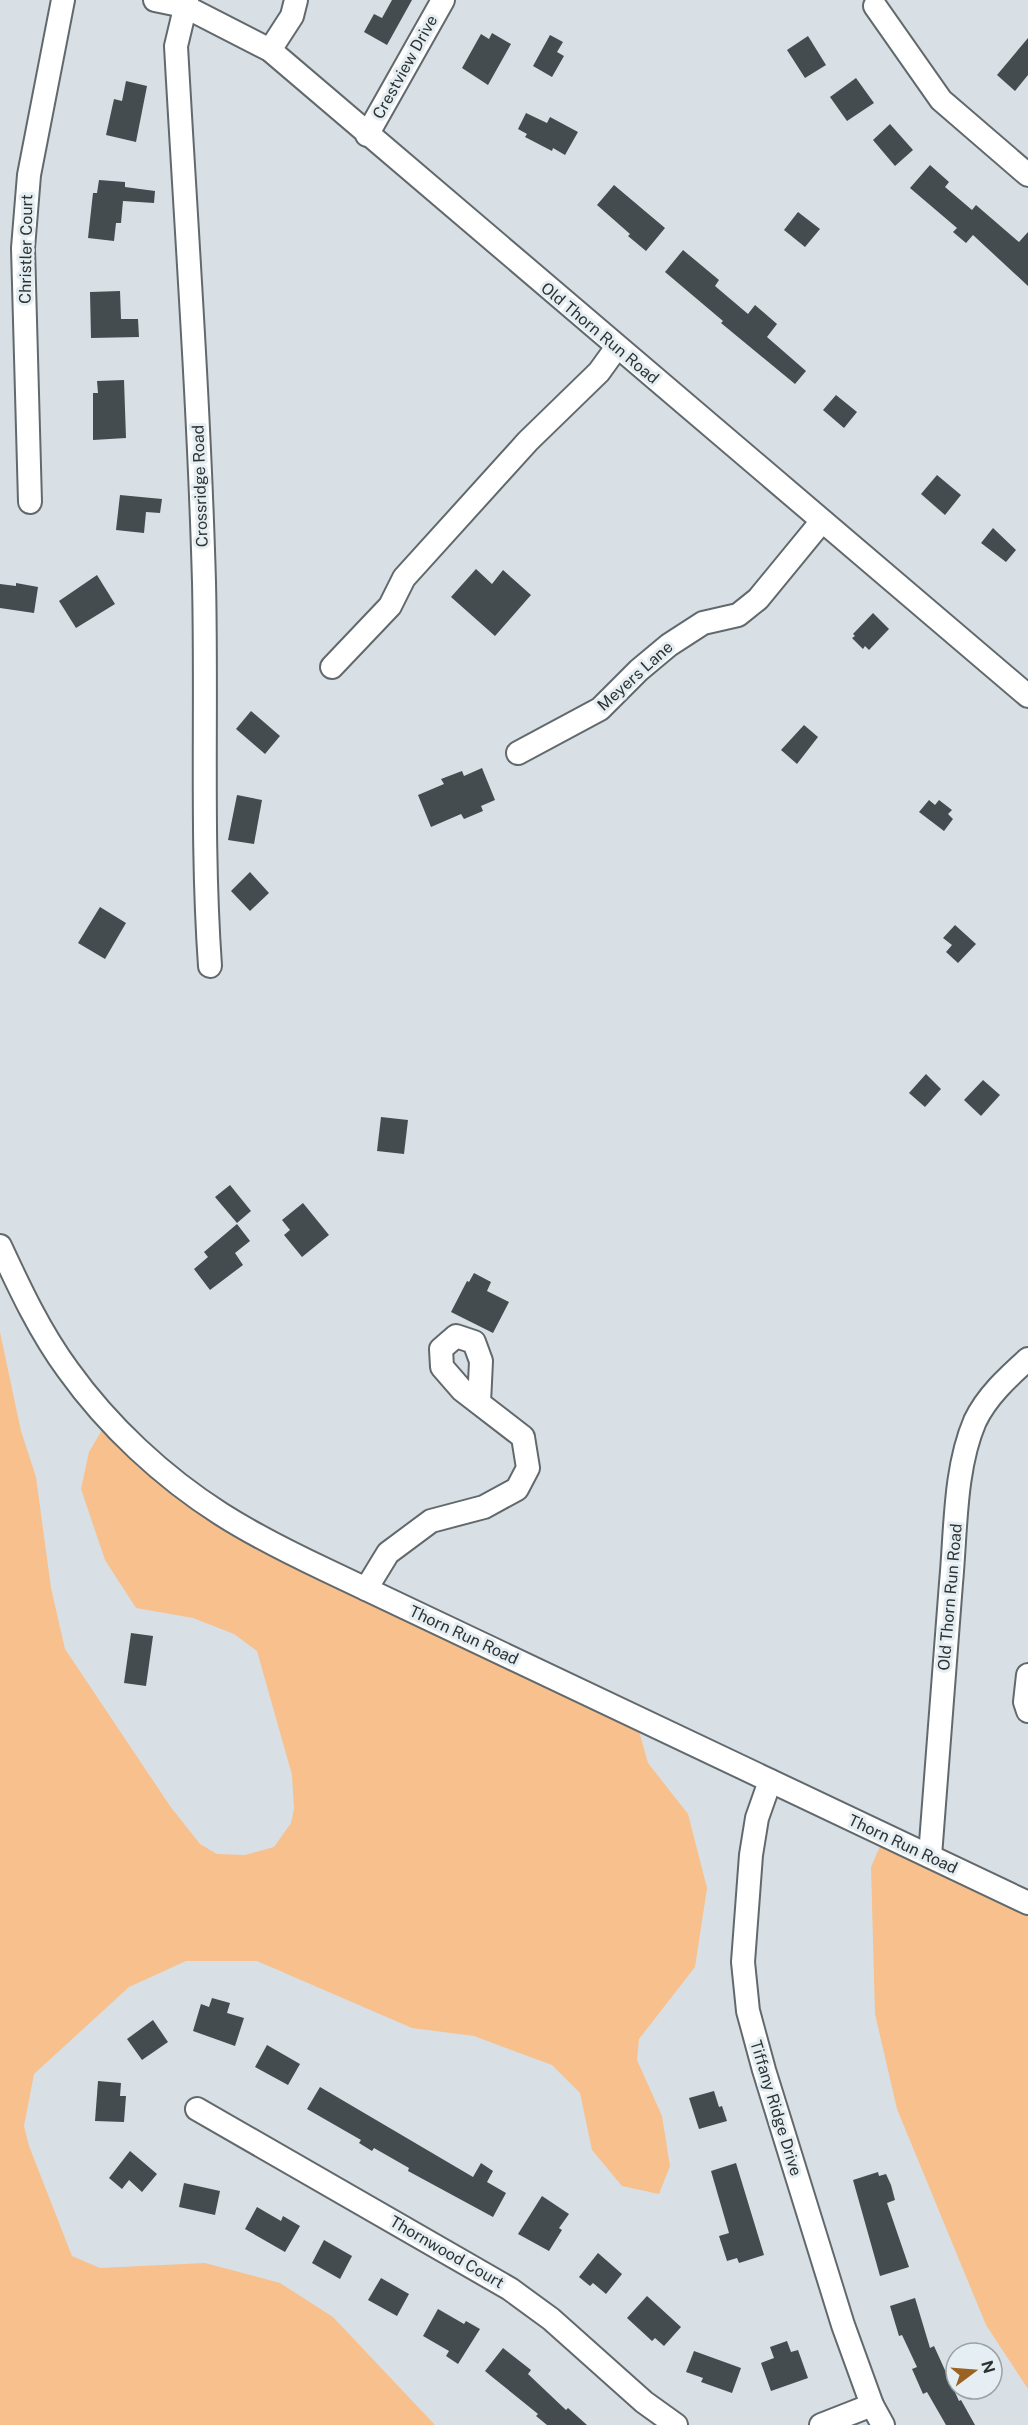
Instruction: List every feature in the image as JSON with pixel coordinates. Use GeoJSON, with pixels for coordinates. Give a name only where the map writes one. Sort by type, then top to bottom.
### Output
{"type":"FeatureCollection","features":[{"type":"Feature","properties":{"kind":"street","name":"Christler Court"},"geometry":{"type":"LineString","coordinates":[[30,502],[23,248],[29,175],[63,0]]}},
{"type":"Feature","properties":{"kind":"street","name":"Old Thorn Run Road"},"geometry":{"type":"LineString","coordinates":[[154,0],[185,3],[270,50],[1028,696]]}},
{"type":"Feature","properties":{"kind":"street"},"geometry":{"type":"LineString","coordinates":[[270,50],[292,16],[296,0]]}},
{"type":"Feature","properties":{"kind":"street","name":"Crestview Drive"},"geometry":{"type":"LineString","coordinates":[[367,135],[442,0]]}},
{"type":"Feature","properties":{"kind":"street","name":"Crossridge Road"},"geometry":{"type":"LineString","coordinates":[[185,3],[176,46],[201,490],[206,688],[205,886],[210,966]]}},
{"type":"Feature","properties":{"kind":"street"},"geometry":{"type":"LineString","coordinates":[[875,6],[941,100],[1026,169]]}},
{"type":"Feature","properties":{"kind":"street"},"geometry":{"type":"LineString","coordinates":[[332,667],[390,606],[404,578],[528,441],[599,372],[617,347]]}},
{"type":"Feature","properties":{"kind":"street","name":"Meyers Lane"},"geometry":{"type":"LineString","coordinates":[[518,753],[600,710],[639,670],[669,645],[703,623],[738,615],[745,610],[758,599],[822,521]]}},
{"type":"Feature","properties":{"kind":"street","name":"Thorn Run Road"},"geometry":{"type":"LineString","coordinates":[[0,1246],[30,1310],[68,1370],[138,1448],[190,1492],[220,1513],[291,1553],[1028,1903]]}},
{"type":"Feature","properties":{"kind":"street","name":"Old Thorn Run Road"},"geometry":{"type":"LineString","coordinates":[[930,1856],[955,1542],[965,1457],[981,1410],[1000,1385],[1028,1359]]}},
{"type":"Feature","properties":{"kind":"street"},"geometry":{"type":"LineString","coordinates":[[366,1589],[388,1553],[431,1521],[484,1507],[517,1489],[528,1468],[523,1437],[479,1403]]}},
{"type":"Feature","properties":{"kind":"street"},"geometry":{"type":"LineString","coordinates":[[1028,1675],[1025,1702],[1028,1711]]}},
{"type":"Feature","properties":{"kind":"street","name":"Tiffany Ridge Drive"},"geometry":{"type":"LineString","coordinates":[[770,1780],[757,1818],[752,1845],[743,1962],[744,1986],[755,2039],[836,2304],[872,2405],[883,2425]]}},
{"type":"Feature","properties":{"kind":"street","name":"Thornwood Court"},"geometry":{"type":"LineString","coordinates":[[196,2109],[510,2289],[560,2326],[644,2402],[676,2425]]}},
{"type":"Feature","properties":{"kind":"street"},"geometry":{"type":"LineString","coordinates":[[821,2425],[872,2405]]}},
{"type":"Feature","properties":{"kind":"shaded area"},"geometry":{"type":"Polygon","coordinates":[[[0,1332],[21,1431],[36,1477],[51,1588],[65,1649],[170,1806],[200,1844],[217,1854],[245,1855],[274,1847],[291,1823],[294,1809],[292,1775],[257,1651],[234,1634],[193,1618],[136,1608],[105,1560],[81,1489],[89,1452],[109,1418],[190,1492],[635,1717],[648,1763],[688,1814],[707,1888],[695,1967],[639,2039],[637,2060],[662,2116],[670,2166],[659,2194],[622,2186],[592,2150],[580,2093],[552,2065],[474,2036],[412,2028],[257,1961],[186,1961],[129,1987],[34,2074],[24,2126],[29,2146],[72,2256],[100,2268],[205,2263],[280,2283],[333,2317],[435,2425],[0,2425],[0,1332]]]}},
{"type":"Feature","properties":{"kind":"shaded area"},"geometry":{"type":"Polygon","coordinates":[[[885,1835],[1028,1903],[1028,2389],[1004,2352],[1004,2341],[996,2341],[986,2325],[897,2109],[875,2014],[871,1867],[885,1835]]]}},
{"type":"Feature","properties":{"kind":"building"},"geometry":{"type":"Polygon","coordinates":[[[392,0],[412,0],[387,45],[364,32],[374,14],[382,18],[392,0]]]}},
{"type":"Feature","properties":{"kind":"building"},"geometry":{"type":"Polygon","coordinates":[[[492,33],[511,44],[488,85],[462,68],[481,34],[489,39],[492,33]]]}},
{"type":"Feature","properties":{"kind":"building"},"geometry":{"type":"Polygon","coordinates":[[[550,35],[563,42],[557,52],[564,56],[552,77],[533,66],[550,35]]]}},
{"type":"Feature","properties":{"kind":"building"},"geometry":{"type":"Polygon","coordinates":[[[808,36],[826,65],[805,78],[787,50],[808,36]]]}},
{"type":"Feature","properties":{"kind":"building"},"geometry":{"type":"Polygon","coordinates":[[[1028,38],[1028,75],[1015,91],[997,75],[1028,38]]]}},
{"type":"Feature","properties":{"kind":"building"},"geometry":{"type":"Polygon","coordinates":[[[856,78],[874,103],[847,121],[830,97],[856,78]]]}},
{"type":"Feature","properties":{"kind":"building"},"geometry":{"type":"Polygon","coordinates":[[[126,81],[147,86],[136,142],[106,135],[114,99],[122,101],[126,81]]]}},
{"type":"Feature","properties":{"kind":"building"},"geometry":{"type":"Polygon","coordinates":[[[526,113],[547,123],[550,117],[578,132],[565,155],[525,137],[527,134],[518,129],[526,113]]]}},
{"type":"Feature","properties":{"kind":"building"},"geometry":{"type":"Polygon","coordinates":[[[890,124],[913,150],[895,166],[873,140],[890,124]]]}},
{"type":"Feature","properties":{"kind":"building"},"geometry":{"type":"Polygon","coordinates":[[[930,165],[949,182],[945,187],[972,210],[976,205],[1019,242],[1028,232],[1028,286],[973,235],[966,243],[953,232],[957,228],[910,188],[930,165]]]}},
{"type":"Feature","properties":{"kind":"building"},"geometry":{"type":"Polygon","coordinates":[[[99,180],[125,182],[125,187],[155,191],[154,203],[123,201],[121,223],[116,223],[114,241],[88,238],[93,193],[97,193],[99,180]]]}},
{"type":"Feature","properties":{"kind":"building"},"geometry":{"type":"Polygon","coordinates":[[[614,185],[665,228],[646,251],[597,205],[614,185]]]}},
{"type":"Feature","properties":{"kind":"building"},"geometry":{"type":"Polygon","coordinates":[[[798,212],[820,229],[805,247],[784,230],[798,212]]]}},
{"type":"Feature","properties":{"kind":"building"},"geometry":{"type":"Polygon","coordinates":[[[683,250],[719,280],[715,286],[748,314],[755,305],[777,324],[767,337],[806,371],[795,384],[721,323],[723,321],[665,272],[683,250]]]}},
{"type":"Feature","properties":{"kind":"building"},"geometry":{"type":"Polygon","coordinates":[[[120,291],[121,319],[138,319],[139,337],[91,338],[90,292],[120,291]]]}},
{"type":"Feature","properties":{"kind":"building"},"geometry":{"type":"Polygon","coordinates":[[[124,380],[126,438],[93,440],[93,393],[98,393],[97,381],[124,380]]]}},
{"type":"Feature","properties":{"kind":"building"},"geometry":{"type":"Polygon","coordinates":[[[836,395],[857,412],[844,428],[823,410],[836,395]]]}},
{"type":"Feature","properties":{"kind":"building"},"geometry":{"type":"Polygon","coordinates":[[[937,475],[961,495],[945,515],[921,494],[937,475]]]}},
{"type":"Feature","properties":{"kind":"building"},"geometry":{"type":"Polygon","coordinates":[[[120,495],[162,499],[160,513],[146,512],[144,533],[116,530],[120,495]]]}},
{"type":"Feature","properties":{"kind":"building"},"geometry":{"type":"Polygon","coordinates":[[[993,528],[1016,550],[1006,562],[981,543],[993,528]]]}},
{"type":"Feature","properties":{"kind":"building"},"geometry":{"type":"Polygon","coordinates":[[[476,569],[492,584],[503,570],[531,595],[495,636],[451,597],[476,569]]]}},
{"type":"Feature","properties":{"kind":"building"},"geometry":{"type":"Polygon","coordinates":[[[97,575],[115,604],[76,628],[59,601],[97,575]]]}},
{"type":"Feature","properties":{"kind":"building"},"geometry":{"type":"Polygon","coordinates":[[[16,583],[38,587],[34,613],[0,608],[0,584],[16,586],[16,583]]]}},
{"type":"Feature","properties":{"kind":"building"},"geometry":{"type":"Polygon","coordinates":[[[873,613],[889,629],[869,650],[865,646],[863,649],[852,638],[855,636],[853,634],[873,613]]]}},
{"type":"Feature","properties":{"kind":"building"},"geometry":{"type":"Polygon","coordinates":[[[251,711],[280,736],[265,754],[236,729],[251,711]]]}},
{"type":"Feature","properties":{"kind":"building"},"geometry":{"type":"Polygon","coordinates":[[[804,725],[818,737],[797,764],[781,750],[804,725]]]}},
{"type":"Feature","properties":{"kind":"building"},"geometry":{"type":"Polygon","coordinates":[[[482,768],[495,800],[481,806],[483,811],[464,819],[461,814],[431,827],[418,795],[444,784],[441,779],[462,771],[464,776],[482,768]]]}},
{"type":"Feature","properties":{"kind":"building"},"geometry":{"type":"Polygon","coordinates":[[[237,795],[262,800],[254,844],[228,840],[237,795]]]}},
{"type":"Feature","properties":{"kind":"building"},"geometry":{"type":"Polygon","coordinates":[[[929,800],[935,805],[939,800],[952,810],[948,814],[953,819],[944,831],[919,812],[929,800]]]}},
{"type":"Feature","properties":{"kind":"building"},"geometry":{"type":"Polygon","coordinates":[[[250,872],[269,893],[250,911],[231,891],[250,872]]]}},
{"type":"Feature","properties":{"kind":"building"},"geometry":{"type":"Polygon","coordinates":[[[100,907],[126,923],[105,959],[78,943],[100,907]]]}},
{"type":"Feature","properties":{"kind":"building"},"geometry":{"type":"Polygon","coordinates":[[[955,925],[976,944],[958,963],[946,952],[952,945],[943,938],[955,925]]]}},
{"type":"Feature","properties":{"kind":"building"},"geometry":{"type":"Polygon","coordinates":[[[926,1074],[941,1089],[925,1107],[909,1093],[926,1074]]]}},
{"type":"Feature","properties":{"kind":"building"},"geometry":{"type":"Polygon","coordinates":[[[983,1080],[1000,1095],[981,1116],[964,1100],[983,1080]]]}},
{"type":"Feature","properties":{"kind":"building"},"geometry":{"type":"Polygon","coordinates":[[[381,1117],[408,1120],[404,1154],[377,1151],[381,1117]]]}},
{"type":"Feature","properties":{"kind":"building"},"geometry":{"type":"Polygon","coordinates":[[[230,1185],[251,1211],[237,1223],[215,1197],[230,1185]]]}},
{"type":"Feature","properties":{"kind":"building"},"geometry":{"type":"Polygon","coordinates":[[[303,1203],[329,1235],[302,1257],[284,1235],[290,1230],[282,1220],[303,1203]]]}},
{"type":"Feature","properties":{"kind":"building"},"geometry":{"type":"Polygon","coordinates":[[[237,1224],[250,1241],[235,1253],[243,1265],[210,1290],[194,1269],[208,1257],[204,1252],[237,1224]]]}},
{"type":"Feature","properties":{"kind":"building"},"geometry":{"type":"Polygon","coordinates":[[[474,1273],[491,1282],[487,1291],[509,1302],[493,1333],[451,1312],[467,1281],[469,1282],[474,1273]]]}},
{"type":"Feature","properties":{"kind":"building"},"geometry":{"type":"Polygon","coordinates":[[[131,1633],[153,1636],[146,1686],[124,1683],[131,1633]]]}},
{"type":"Feature","properties":{"kind":"building"},"geometry":{"type":"Polygon","coordinates":[[[212,1998],[230,2003],[227,2013],[244,2018],[235,2046],[193,2031],[201,2004],[209,2007],[212,1998]]]}},
{"type":"Feature","properties":{"kind":"building"},"geometry":{"type":"Polygon","coordinates":[[[153,2020],[168,2042],[142,2060],[127,2039],[153,2020]]]}},
{"type":"Feature","properties":{"kind":"building"},"geometry":{"type":"Polygon","coordinates":[[[267,2045],[300,2064],[288,2085],[255,2067],[267,2045]]]}},
{"type":"Feature","properties":{"kind":"building"},"geometry":{"type":"Polygon","coordinates":[[[98,2081],[121,2083],[120,2096],[126,2096],[124,2122],[95,2121],[98,2081]]]}},
{"type":"Feature","properties":{"kind":"building"},"geometry":{"type":"Polygon","coordinates":[[[320,2087],[473,2177],[481,2163],[493,2171],[487,2182],[506,2193],[493,2217],[408,2171],[409,2168],[374,2148],[372,2151],[359,2143],[361,2140],[307,2109],[320,2087]]]}},
{"type":"Feature","properties":{"kind":"building"},"geometry":{"type":"Polygon","coordinates":[[[714,2091],[727,2121],[699,2129],[689,2098],[714,2091]]]}},
{"type":"Feature","properties":{"kind":"building"},"geometry":{"type":"Polygon","coordinates":[[[130,2151],[157,2174],[142,2192],[129,2180],[122,2189],[109,2178],[130,2151]]]}},
{"type":"Feature","properties":{"kind":"building"},"geometry":{"type":"Polygon","coordinates":[[[736,2163],[764,2255],[739,2263],[737,2258],[727,2261],[719,2236],[729,2233],[711,2171],[736,2163]]]}},
{"type":"Feature","properties":{"kind":"building"},"geometry":{"type":"Polygon","coordinates":[[[878,2172],[879,2176],[886,2174],[891,2185],[895,2200],[887,2203],[909,2267],[880,2276],[853,2180],[878,2172]]]}},
{"type":"Feature","properties":{"kind":"building"},"geometry":{"type":"Polygon","coordinates":[[[184,2183],[220,2191],[215,2215],[179,2207],[184,2183]]]}},
{"type":"Feature","properties":{"kind":"building"},"geometry":{"type":"Polygon","coordinates":[[[542,2196],[569,2214],[559,2228],[562,2230],[549,2251],[518,2234],[542,2196]]]}},
{"type":"Feature","properties":{"kind":"building"},"geometry":{"type":"Polygon","coordinates":[[[257,2207],[281,2221],[283,2216],[300,2226],[285,2252],[245,2229],[257,2207]]]}},
{"type":"Feature","properties":{"kind":"building"},"geometry":{"type":"Polygon","coordinates":[[[324,2240],[352,2256],[340,2279],[312,2263],[324,2240]]]}},
{"type":"Feature","properties":{"kind":"building"},"geometry":{"type":"Polygon","coordinates":[[[598,2253],[622,2274],[606,2294],[593,2283],[590,2286],[579,2277],[598,2253]]]}},
{"type":"Feature","properties":{"kind":"building"},"geometry":{"type":"Polygon","coordinates":[[[381,2278],[409,2294],[397,2316],[368,2300],[381,2278]]]}},
{"type":"Feature","properties":{"kind":"building"},"geometry":{"type":"Polygon","coordinates":[[[647,2296],[681,2327],[664,2346],[655,2338],[652,2341],[627,2318],[647,2296]]]}},
{"type":"Feature","properties":{"kind":"building"},"geometry":{"type":"Polygon","coordinates":[[[915,2298],[930,2348],[934,2346],[944,2368],[944,2401],[962,2401],[975,2425],[946,2425],[927,2392],[923,2394],[912,2369],[917,2367],[902,2335],[899,2336],[890,2306],[915,2298]]]}},
{"type":"Feature","properties":{"kind":"building"},"geometry":{"type":"Polygon","coordinates":[[[438,2309],[464,2324],[466,2321],[480,2329],[458,2364],[446,2356],[449,2351],[423,2336],[438,2309]]]}},
{"type":"Feature","properties":{"kind":"building"},"geometry":{"type":"Polygon","coordinates":[[[787,2341],[791,2352],[798,2350],[808,2378],[771,2391],[761,2363],[774,2358],[770,2347],[787,2341]]]}},
{"type":"Feature","properties":{"kind":"building"},"geometry":{"type":"Polygon","coordinates":[[[503,2348],[531,2370],[528,2374],[566,2410],[568,2408],[587,2425],[547,2425],[536,2416],[538,2414],[485,2371],[503,2348]]]}},
{"type":"Feature","properties":{"kind":"building"},"geometry":{"type":"Polygon","coordinates":[[[694,2351],[741,2368],[732,2393],[701,2382],[703,2378],[686,2372],[694,2351]]]}}]}
